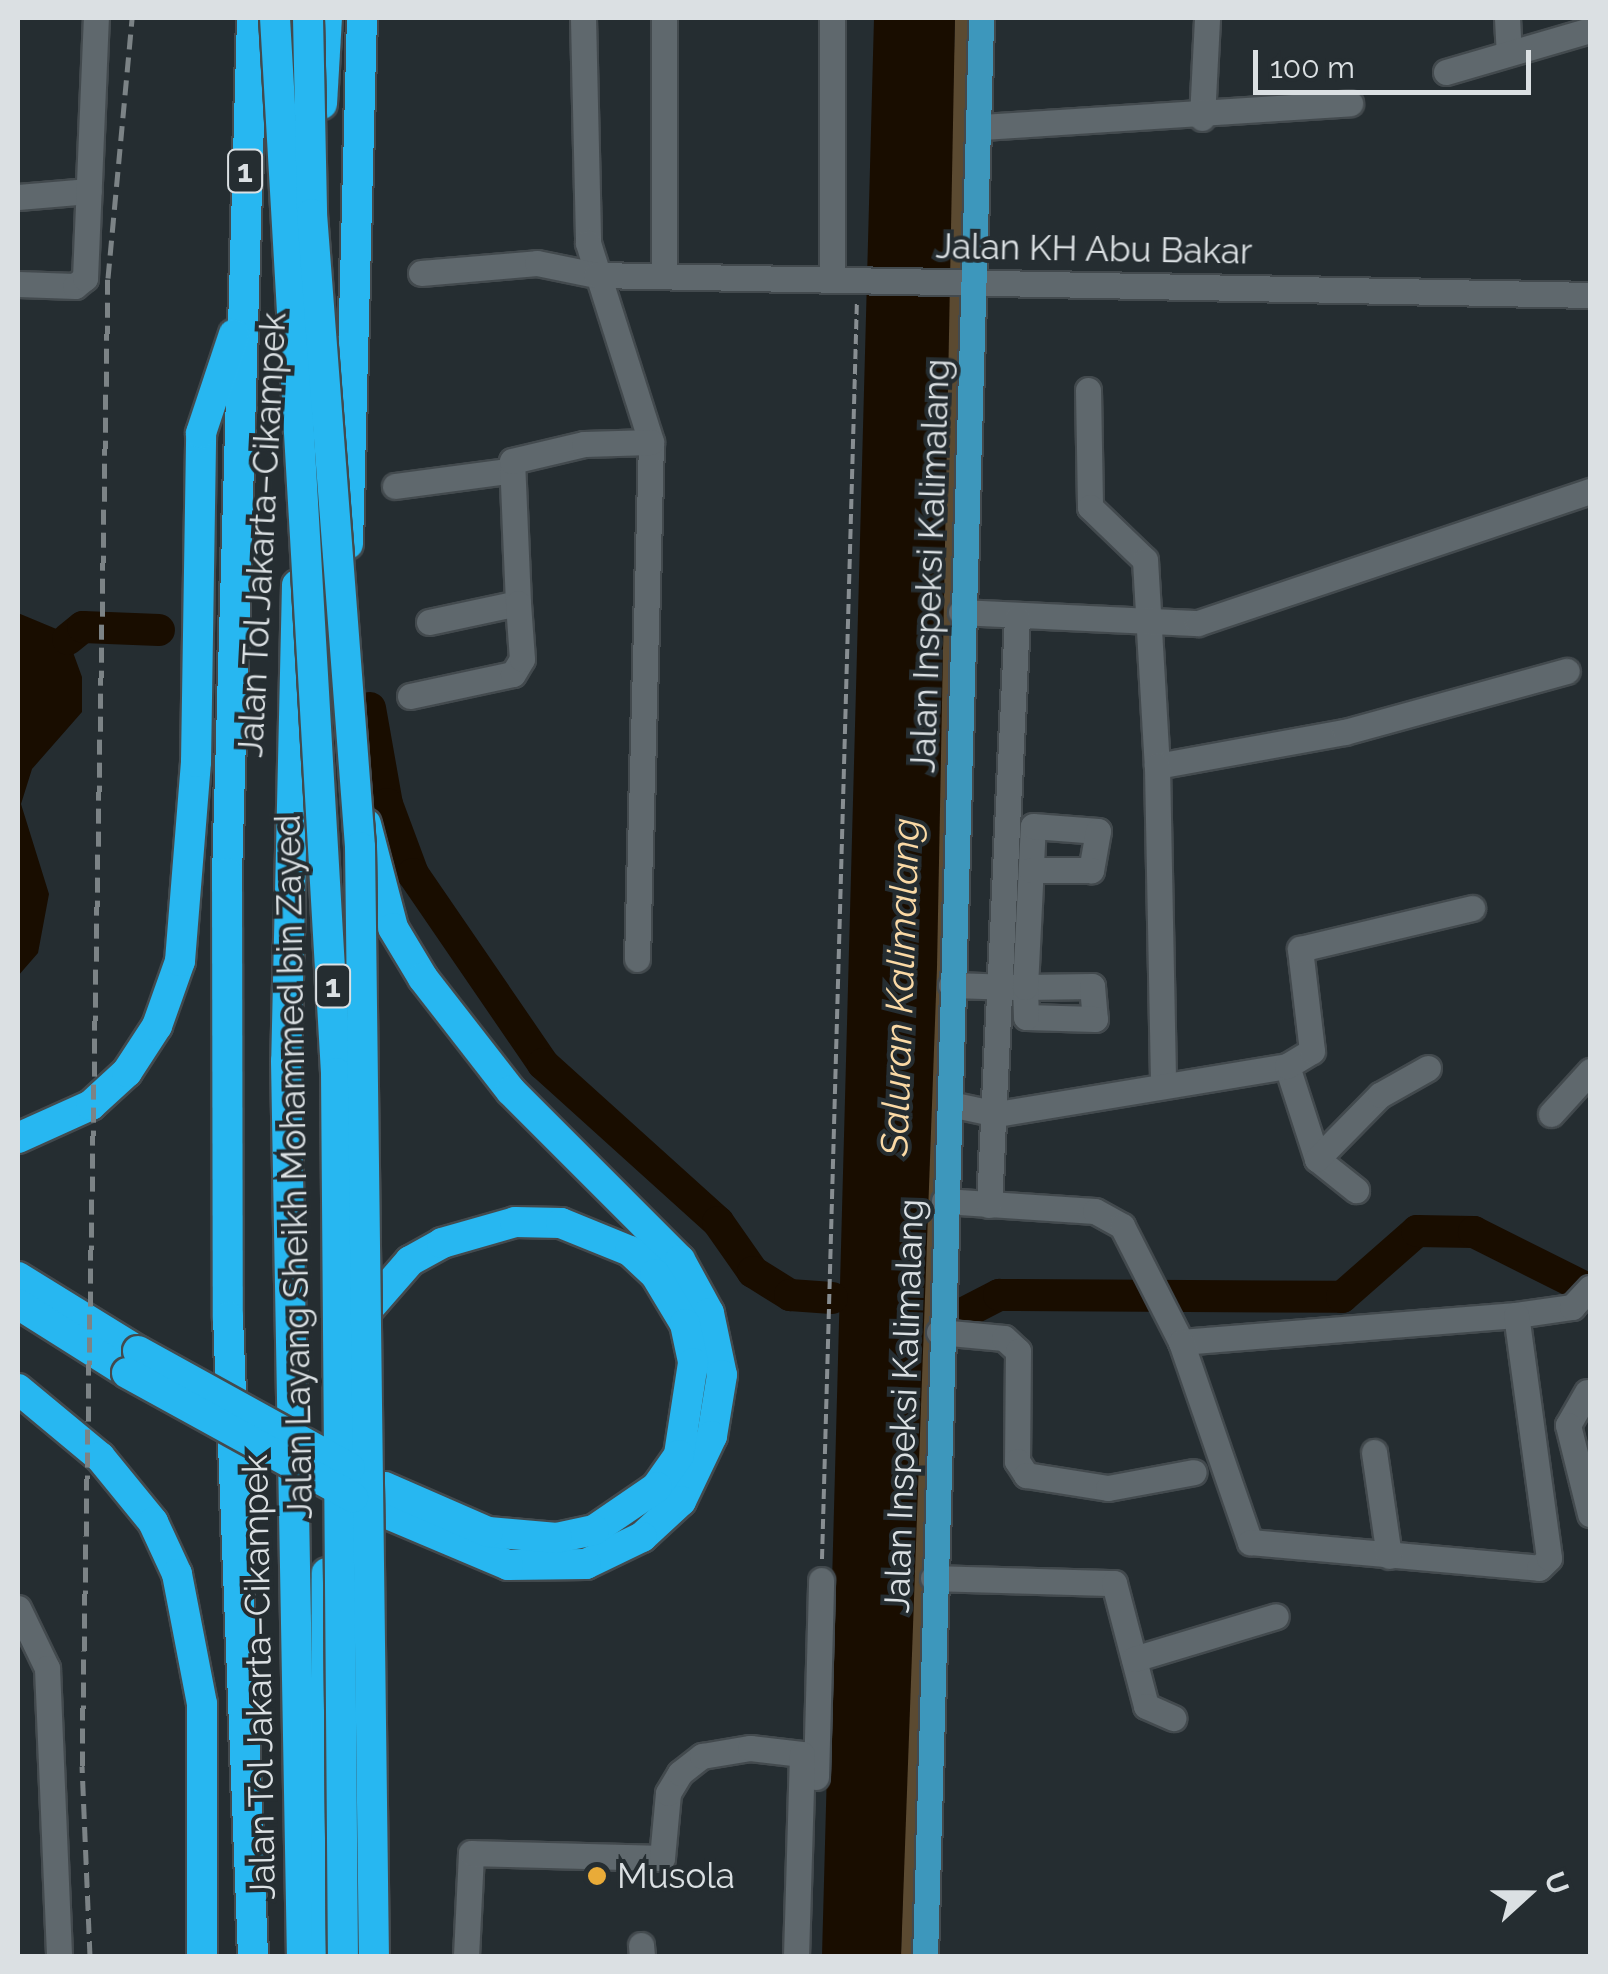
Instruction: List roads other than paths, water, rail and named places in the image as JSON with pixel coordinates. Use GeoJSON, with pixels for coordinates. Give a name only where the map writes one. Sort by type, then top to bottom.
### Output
{"type":"FeatureCollection","features":[{"type":"Feature","properties":{"kind":"highway","name":"Jalan Tol Jakarta–Cikampek"},"geometry":{"type":"LineString","coordinates":[[252,18],[238,324],[228,1317],[254,1956]]}},
{"type":"Feature","properties":{"kind":"highway","name":"Jalan Layang Sheikh Mohammed bin Zayed"},"geometry":{"type":"LineString","coordinates":[[274,18],[335,1036],[343,1956]]}},
{"type":"Feature","properties":{"kind":"highway","name":"Jalan Layang Sheikh Mohammed bin Zayed"},"geometry":{"type":"LineString","coordinates":[[308,18],[312,214],[360,847],[374,1956]]}},
{"type":"Feature","properties":{"kind":"highway","name":"Jalan Tol Jakarta–Cikampek"},"geometry":{"type":"LineString","coordinates":[[302,1956],[289,752],[327,18]]}},
{"type":"Feature","properties":{"kind":"highway"},"geometry":{"type":"LineString","coordinates":[[18,1304],[132,1362],[492,1561],[586,1564],[642,1537],[681,1501],[712,1436],[722,1376],[709,1314],[680,1260],[511,1091],[423,978],[393,928],[370,848],[346,631],[362,18]]}},
{"type":"Feature","properties":{"kind":"highway"},"geometry":{"type":"LineString","coordinates":[[18,1138],[91,1105],[127,1072],[157,1026],[180,961],[196,762],[201,433],[238,324]]}},
{"type":"Feature","properties":{"kind":"highway"},"geometry":{"type":"LineString","coordinates":[[326,1956],[323,1674],[334,1388],[355,1326],[410,1261],[515,1222],[598,1234],[655,1274],[685,1324],[694,1404],[679,1456],[626,1512],[594,1530],[526,1538],[488,1532],[379,1498]]}},
{"type":"Feature","properties":{"kind":"highway"},"geometry":{"type":"LineString","coordinates":[[18,1277],[132,1362]]}},
{"type":"Feature","properties":{"kind":"highway"},"geometry":{"type":"LineString","coordinates":[[18,1389],[100,1458],[153,1522],[177,1574],[202,1704],[202,1956]]}},
{"type":"Feature","properties":{"kind":"main road","name":"Jalan Inspeksi Kalimalang"},"geometry":{"type":"LineString","coordinates":[[926,1956],[939,1332],[950,1104],[961,612],[975,332],[967,282],[978,242],[983,127],[981,18]]}},
{"type":"Feature","properties":{"kind":"street"},"geometry":{"type":"LineString","coordinates":[[18,284],[82,283],[96,18]]}},
{"type":"Feature","properties":{"kind":"street"},"geometry":{"type":"LineString","coordinates":[[583,18],[583,208],[596,275],[651,442],[636,959]]}},
{"type":"Feature","properties":{"kind":"street"},"geometry":{"type":"LineString","coordinates":[[664,18],[664,275]]}},
{"type":"Feature","properties":{"kind":"street"},"geometry":{"type":"LineString","coordinates":[[832,18],[850,276]]}},
{"type":"Feature","properties":{"kind":"street"},"geometry":{"type":"LineString","coordinates":[[1202,118],[1206,18]]}},
{"type":"Feature","properties":{"kind":"street"},"geometry":{"type":"LineString","coordinates":[[1507,18],[1509,52]]}},
{"type":"Feature","properties":{"kind":"street"},"geometry":{"type":"LineString","coordinates":[[1446,72],[1590,30]]}},
{"type":"Feature","properties":{"kind":"street"},"geometry":{"type":"LineString","coordinates":[[983,127],[1202,118],[1350,103]]}},
{"type":"Feature","properties":{"kind":"street"},"geometry":{"type":"LineString","coordinates":[[18,197],[89,191]]}},
{"type":"Feature","properties":{"kind":"street","name":"Jalan KH Abu Bakar"},"geometry":{"type":"LineString","coordinates":[[420,273],[537,263],[596,275],[850,276],[1590,295]]}},
{"type":"Feature","properties":{"kind":"street"},"geometry":{"type":"LineString","coordinates":[[1088,390],[1090,507],[1098,524],[1142,549],[1157,766],[1163,1081]]}},
{"type":"Feature","properties":{"kind":"street"},"geometry":{"type":"LineString","coordinates":[[410,696],[513,674],[522,659],[507,471],[518,456],[651,442]]}},
{"type":"Feature","properties":{"kind":"street"},"geometry":{"type":"LineString","coordinates":[[395,486],[507,471]]}},
{"type":"Feature","properties":{"kind":"street"},"geometry":{"type":"LineString","coordinates":[[961,612],[1185,624],[1587,500]]}},
{"type":"Feature","properties":{"kind":"street"},"geometry":{"type":"LineString","coordinates":[[429,622],[518,603]]}},
{"type":"Feature","properties":{"kind":"street"},"geometry":{"type":"LineString","coordinates":[[1014,987],[1006,826],[1017,618]]}},
{"type":"Feature","properties":{"kind":"street"},"geometry":{"type":"LineString","coordinates":[[1157,766],[1344,732],[1566,671]]}},
{"type":"Feature","properties":{"kind":"street"},"geometry":{"type":"LineString","coordinates":[[1006,826],[1095,828],[1099,860],[1091,870],[1031,870]]}},
{"type":"Feature","properties":{"kind":"street"},"geometry":{"type":"LineString","coordinates":[[989,1206],[997,1114],[1031,870],[1033,826]]}},
{"type":"Feature","properties":{"kind":"street"},"geometry":{"type":"LineString","coordinates":[[950,1104],[997,1114],[1163,1081],[1287,1066],[1312,1051],[1300,949],[1472,908]]}},
{"type":"Feature","properties":{"kind":"street"},"geometry":{"type":"LineString","coordinates":[[951,985],[1014,987]]}},
{"type":"Feature","properties":{"kind":"street"},"geometry":{"type":"LineString","coordinates":[[1287,1066],[1318,1160],[1356,1190]]}},
{"type":"Feature","properties":{"kind":"street"},"geometry":{"type":"LineString","coordinates":[[1318,1160],[1380,1095],[1428,1068]]}},
{"type":"Feature","properties":{"kind":"street"},"geometry":{"type":"LineString","coordinates":[[1552,1114],[1590,1072]]}},
{"type":"Feature","properties":{"kind":"street"},"geometry":{"type":"LineString","coordinates":[[944,1201],[1095,1211],[1122,1226],[1161,1295],[1181,1342],[1250,1542],[1546,1566],[1516,1315]]}},
{"type":"Feature","properties":{"kind":"street"},"geometry":{"type":"LineString","coordinates":[[1181,1342],[1516,1315],[1583,1303]]}},
{"type":"Feature","properties":{"kind":"street"},"geometry":{"type":"LineString","coordinates":[[939,1332],[1004,1338],[1018,1351],[1017,1460],[1026,1476],[1108,1488],[1194,1472]]}},
{"type":"Feature","properties":{"kind":"street"},"geometry":{"type":"LineString","coordinates":[[1587,1392],[1568,1424],[1590,1493],[1590,1514]]}},
{"type":"Feature","properties":{"kind":"street"},"geometry":{"type":"LineString","coordinates":[[1374,1452],[1389,1556]]}},
{"type":"Feature","properties":{"kind":"street"},"geometry":{"type":"LineString","coordinates":[[932,1578],[1106,1580],[1118,1588],[1146,1706],[1173,1718]]}},
{"type":"Feature","properties":{"kind":"street"},"geometry":{"type":"LineString","coordinates":[[812,1956],[821,1580]]}},
{"type":"Feature","properties":{"kind":"street"},"geometry":{"type":"LineString","coordinates":[[18,1608],[47,1668],[59,1956]]}},
{"type":"Feature","properties":{"kind":"street"},"geometry":{"type":"LineString","coordinates":[[1134,1659],[1276,1616]]}},
{"type":"Feature","properties":{"kind":"street"},"geometry":{"type":"LineString","coordinates":[[466,1956],[471,1853],[662,1858],[668,1794],[680,1774],[702,1756],[750,1748],[802,1754],[796,1956]]}},
{"type":"Feature","properties":{"kind":"water","name":"Saluran Kalimalang"},"geometry":{"type":"Polygon","coordinates":[[[874,18],[955,18],[937,967],[901,1956],[822,1956],[874,18]]]}},
{"type":"Feature","properties":{"kind":"water"},"geometry":{"type":"Polygon","coordinates":[[[18,613],[66,633],[82,677],[82,712],[32,769],[21,804],[49,894],[38,953],[18,976],[18,613]]]}},
{"type":"Feature","properties":{"kind":"waterway"},"geometry":{"type":"LineString","coordinates":[[68,639],[83,627],[159,630]]}},
{"type":"Feature","properties":{"kind":"waterway"},"geometry":{"type":"LineString","coordinates":[[370,708],[387,804],[413,874],[543,1064],[718,1222],[753,1272],[790,1295],[832,1298]]}},
{"type":"Feature","properties":{"kind":"waterway"},"geometry":{"type":"LineString","coordinates":[[962,1314],[999,1295],[1342,1297],[1417,1231],[1474,1232],[1590,1290]]}},
{"type":"Feature","properties":{"kind":"railway"},"geometry":{"type":"LineString","coordinates":[[90,1956],[82,1766],[108,278],[132,18]]}},
{"type":"Feature","properties":{"kind":"place","name":"Musola"},"geometry":{"type":"Point","coordinates":[597,1876]}}]}
